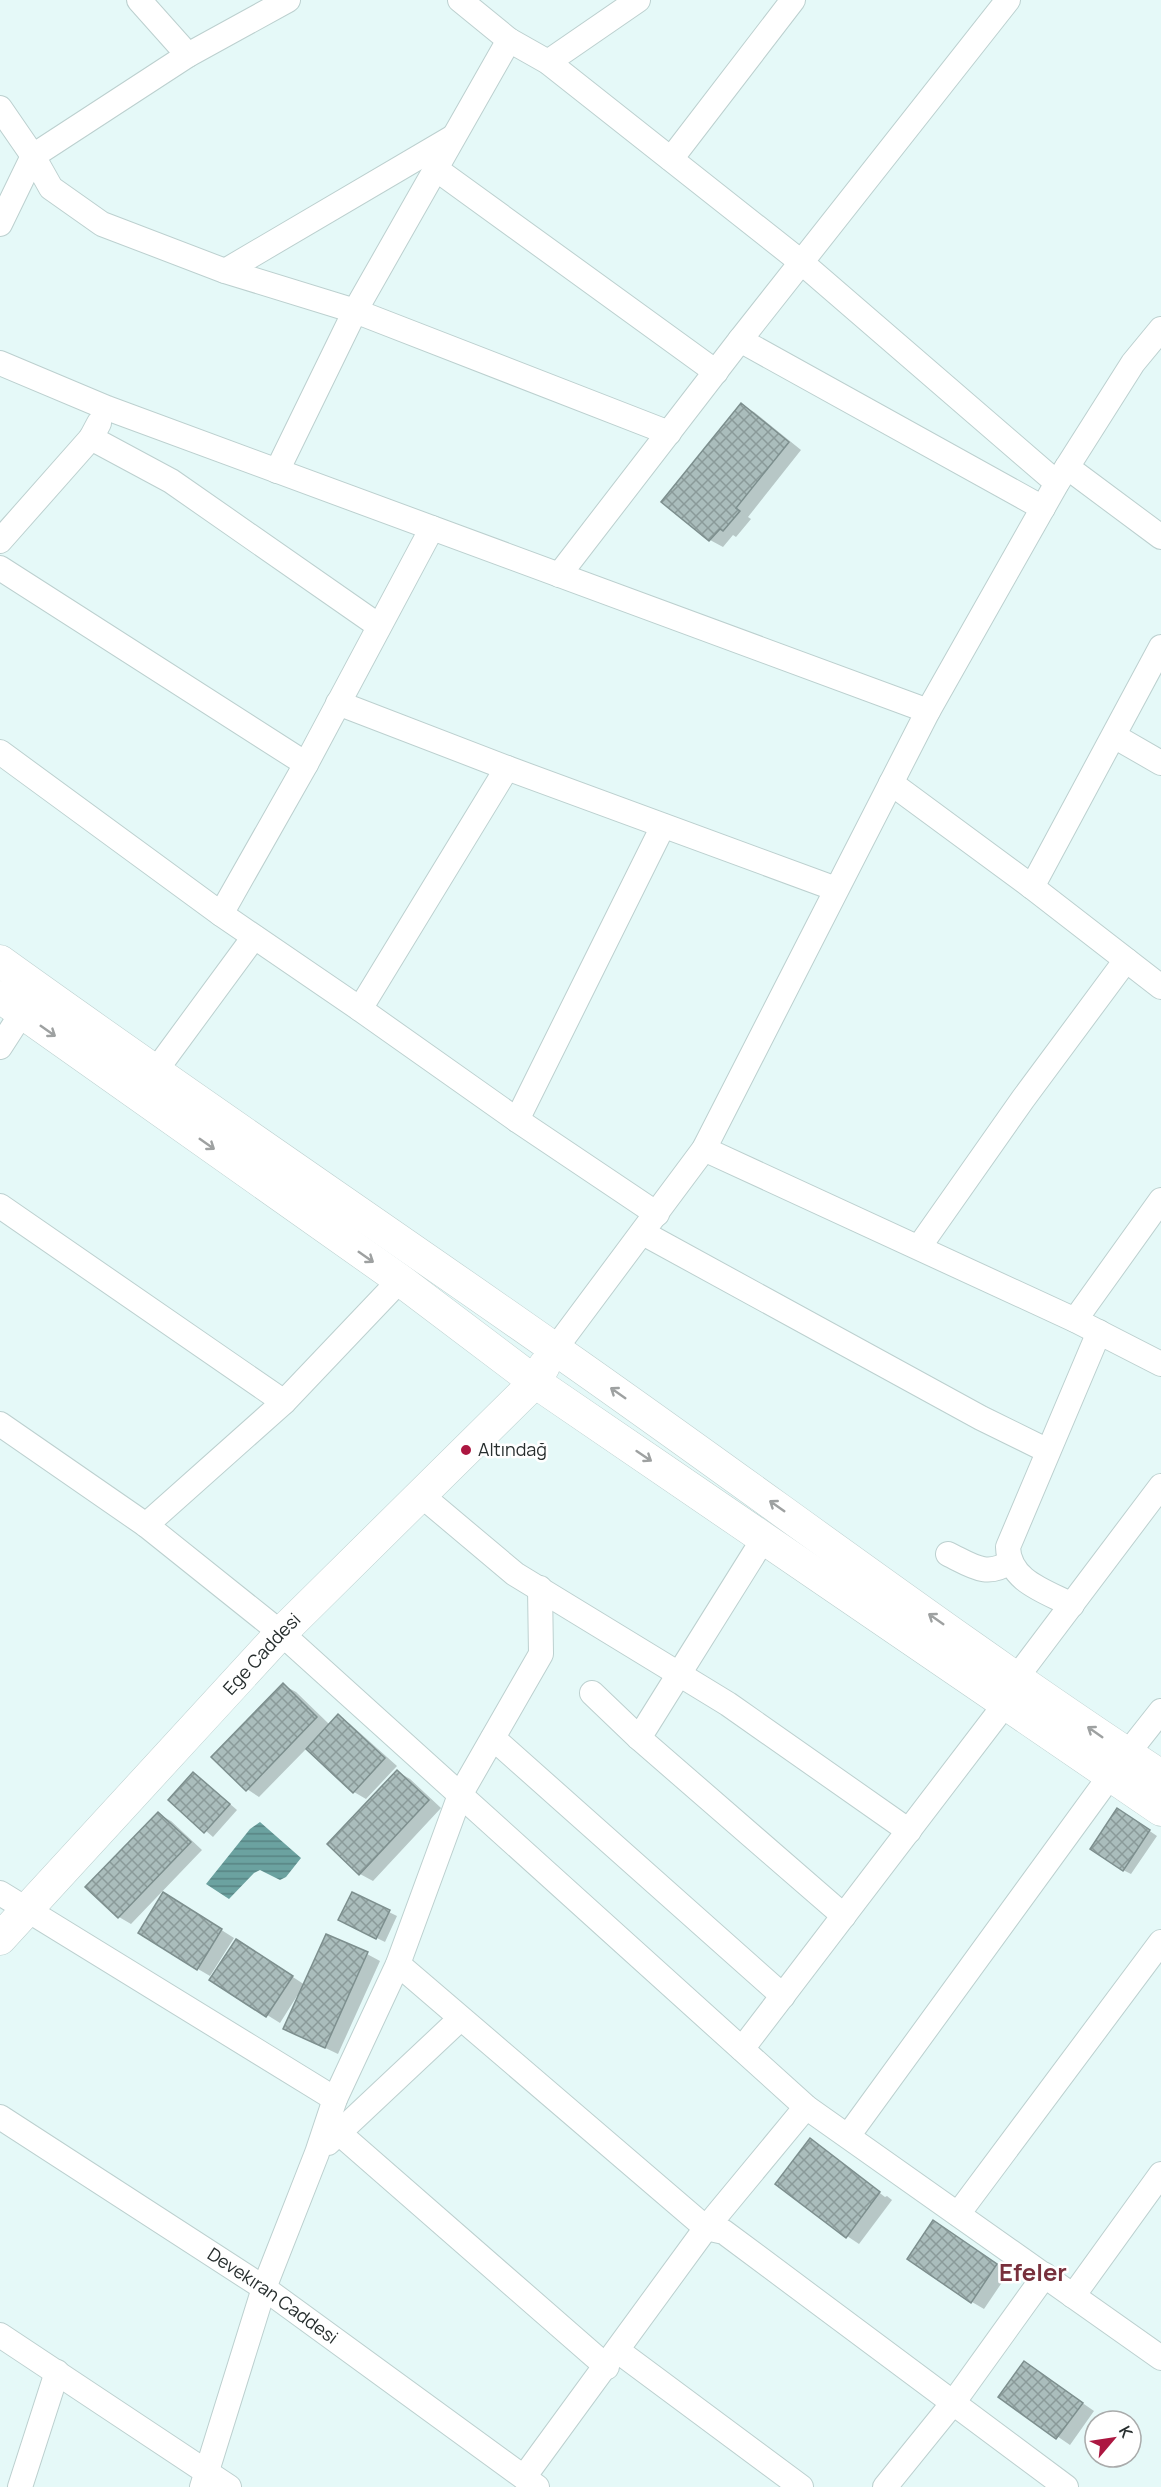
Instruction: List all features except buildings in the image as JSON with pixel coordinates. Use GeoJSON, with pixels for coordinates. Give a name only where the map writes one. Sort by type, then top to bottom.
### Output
{"type":"FeatureCollection","features":[{"type":"Feature","properties":{"kind":"main road"},"geometry":{"type":"LineString","coordinates":[[0,962],[154,1072],[555,1348],[1012,1690],[1118,1765],[1161,1810]]}},
{"type":"Feature","properties":{"kind":"main road"},"geometry":{"type":"LineString","coordinates":[[11,1005],[400,1280],[535,1382],[764,1538],[1012,1690]]}},
{"type":"Feature","properties":{"kind":"main road","name":"Ege Caddesi"},"geometry":{"type":"LineString","coordinates":[[0,1939],[12,1901],[535,1382],[555,1348]]}},
{"type":"Feature","properties":{"kind":"main road"},"geometry":{"type":"LineString","coordinates":[[1118,1765],[1161,1776]]}},
{"type":"Feature","properties":{"kind":"street"},"geometry":{"type":"LineString","coordinates":[[139,0],[188,55]]}},
{"type":"Feature","properties":{"kind":"street"},"geometry":{"type":"LineString","coordinates":[[0,224],[33,156],[188,55],[288,0]]}},
{"type":"Feature","properties":{"kind":"street"},"geometry":{"type":"LineString","coordinates":[[460,0],[509,40],[548,62],[671,159],[1062,475],[1161,537]]}},
{"type":"Feature","properties":{"kind":"street"},"geometry":{"type":"LineString","coordinates":[[548,62],[638,0]]}},
{"type":"Feature","properties":{"kind":"street"},"geometry":{"type":"LineString","coordinates":[[671,159],[793,0]]}},
{"type":"Feature","properties":{"kind":"street"},"geometry":{"type":"LineString","coordinates":[[559,575],[740,340],[1007,1]]}},
{"type":"Feature","properties":{"kind":"street"},"geometry":{"type":"LineString","coordinates":[[276,471],[355,311],[509,40]]}},
{"type":"Feature","properties":{"kind":"street"},"geometry":{"type":"LineString","coordinates":[[0,108],[33,156],[51,188],[102,224],[225,271],[355,311],[669,433]]}},
{"type":"Feature","properties":{"kind":"street"},"geometry":{"type":"LineString","coordinates":[[225,271],[455,136]]}},
{"type":"Feature","properties":{"kind":"street"},"geometry":{"type":"LineString","coordinates":[[436,169],[716,372]]}},
{"type":"Feature","properties":{"kind":"street"},"geometry":{"type":"LineString","coordinates":[[555,1348],[704,1149],[928,711],[1062,475],[1133,363],[1161,329]]}},
{"type":"Feature","properties":{"kind":"street"},"geometry":{"type":"LineString","coordinates":[[740,340],[1043,508]]}},
{"type":"Feature","properties":{"kind":"street"},"geometry":{"type":"LineString","coordinates":[[0,363],[107,408],[928,711]]}},
{"type":"Feature","properties":{"kind":"street"},"geometry":{"type":"LineString","coordinates":[[0,541],[91,438],[107,408]]}},
{"type":"Feature","properties":{"kind":"street"},"geometry":{"type":"LineString","coordinates":[[91,438],[171,481],[379,626]]}},
{"type":"Feature","properties":{"kind":"street"},"geometry":{"type":"LineString","coordinates":[[221,914],[306,764],[432,528]]}},
{"type":"Feature","properties":{"kind":"street"},"geometry":{"type":"LineString","coordinates":[[0,568],[306,764]]}},
{"type":"Feature","properties":{"kind":"street"},"geometry":{"type":"LineString","coordinates":[[1032,887],[1161,646]]}},
{"type":"Feature","properties":{"kind":"street"},"geometry":{"type":"LineString","coordinates":[[338,703],[836,889]]}},
{"type":"Feature","properties":{"kind":"street"},"geometry":{"type":"LineString","coordinates":[[1114,736],[1161,763]]}},
{"type":"Feature","properties":{"kind":"street"},"geometry":{"type":"LineString","coordinates":[[0,752],[221,914],[517,1120],[650,1224],[981,1418],[1048,1451]]}},
{"type":"Feature","properties":{"kind":"street"},"geometry":{"type":"LineString","coordinates":[[360,1009],[507,768]]}},
{"type":"Feature","properties":{"kind":"street"},"geometry":{"type":"LineString","coordinates":[[891,783],[1032,887],[1161,987]]}},
{"type":"Feature","properties":{"kind":"street"},"geometry":{"type":"LineString","coordinates":[[517,1120],[663,826]]}},
{"type":"Feature","properties":{"kind":"street"},"geometry":{"type":"LineString","coordinates":[[154,1072],[254,937]]}},
{"type":"Feature","properties":{"kind":"street"},"geometry":{"type":"LineString","coordinates":[[919,1248],[1023,1099],[1125,960]]}},
{"type":"Feature","properties":{"kind":"street"},"geometry":{"type":"LineString","coordinates":[[0,1047],[11,1005]]}},
{"type":"Feature","properties":{"kind":"street"},"geometry":{"type":"LineString","coordinates":[[704,1149],[1075,1320],[1161,1364]]}},
{"type":"Feature","properties":{"kind":"street"},"geometry":{"type":"LineString","coordinates":[[1075,1320],[1161,1200]]}},
{"type":"Feature","properties":{"kind":"street"},"geometry":{"type":"LineString","coordinates":[[0,1206],[284,1402]]}},
{"type":"Feature","properties":{"kind":"street"},"geometry":{"type":"LineString","coordinates":[[146,1525],[284,1402],[400,1280]]}},
{"type":"Feature","properties":{"kind":"street"},"geometry":{"type":"LineString","coordinates":[[1072,1605],[1019,1576],[1010,1562],[1008,1546],[1099,1332]]}},
{"type":"Feature","properties":{"kind":"street"},"geometry":{"type":"LineString","coordinates":[[0,1424],[146,1525],[281,1633],[806,2107],[1161,2358]]}},
{"type":"Feature","properties":{"kind":"street"},"geometry":{"type":"LineString","coordinates":[[742,2049],[909,1831],[1161,1486]]}},
{"type":"Feature","properties":{"kind":"street"},"geometry":{"type":"LineString","coordinates":[[421,1495],[515,1574],[728,1704],[909,1831]]}},
{"type":"Feature","properties":{"kind":"street"},"geometry":{"type":"LineString","coordinates":[[639,1738],[764,1538]]}},
{"type":"Feature","properties":{"kind":"street"},"geometry":{"type":"LineString","coordinates":[[948,1554],[984,1571],[998,1569],[1010,1562]]}},
{"type":"Feature","properties":{"kind":"street"},"geometry":{"type":"LineString","coordinates":[[204,2479],[264,2288],[336,2099],[398,1964],[460,1795],[541,1654],[540,1588]]}},
{"type":"Feature","properties":{"kind":"street"},"geometry":{"type":"LineString","coordinates":[[592,1693],[639,1738],[844,1916]]}},
{"type":"Feature","properties":{"kind":"street"},"geometry":{"type":"LineString","coordinates":[[848,2136],[1118,1765],[1161,1711]]}},
{"type":"Feature","properties":{"kind":"street"},"geometry":{"type":"LineString","coordinates":[[493,1737],[783,1996]]}},
{"type":"Feature","properties":{"kind":"street"},"geometry":{"type":"LineString","coordinates":[[12,1901],[336,2099]]}},
{"type":"Feature","properties":{"kind":"street"},"geometry":{"type":"LineString","coordinates":[[958,2214],[1161,1942]]}},
{"type":"Feature","properties":{"kind":"street"},"geometry":{"type":"LineString","coordinates":[[398,1964],[706,2228],[724,2232],[1066,2487]]}},
{"type":"Feature","properties":{"kind":"street"},"geometry":{"type":"LineString","coordinates":[[317,2153],[460,2019]]}},
{"type":"Feature","properties":{"kind":"street"},"geometry":{"type":"LineString","coordinates":[[531,2482],[612,2359],[706,2228],[806,2107]]}},
{"type":"Feature","properties":{"kind":"street","name":"Devekıran Caddesi"},"geometry":{"type":"LineString","coordinates":[[0,2117],[264,2288],[531,2482]]}},
{"type":"Feature","properties":{"kind":"street"},"geometry":{"type":"LineString","coordinates":[[339,2133],[612,2359],[801,2487]]}},
{"type":"Feature","properties":{"kind":"street"},"geometry":{"type":"LineString","coordinates":[[1073,2296],[1161,2174]]}},
{"type":"Feature","properties":{"kind":"street"},"geometry":{"type":"LineString","coordinates":[[885,2487],[953,2403],[1045,2276]]}},
{"type":"Feature","properties":{"kind":"street"},"geometry":{"type":"LineString","coordinates":[[0,2335],[57,2372],[204,2479],[229,2487]]}},
{"type":"Feature","properties":{"kind":"street"},"geometry":{"type":"LineString","coordinates":[[21,2487],[57,2372]]}},
{"type":"Feature","properties":{"kind":"water"},"geometry":{"type":"Polygon","coordinates":[[[260,1822],[301,1858],[286,1877],[280,1880],[260,1870],[254,1873],[229,1899],[206,1884],[250,1829],[260,1822]]]}},
{"type":"Feature","properties":{"kind":"place","name":"Altındağ"},"geometry":{"type":"Point","coordinates":[466,1450]}},
{"type":"Feature","properties":{"kind":"district","name":"Efeler"},"geometry":{"type":"Point","coordinates":[1033,2273]}}]}
